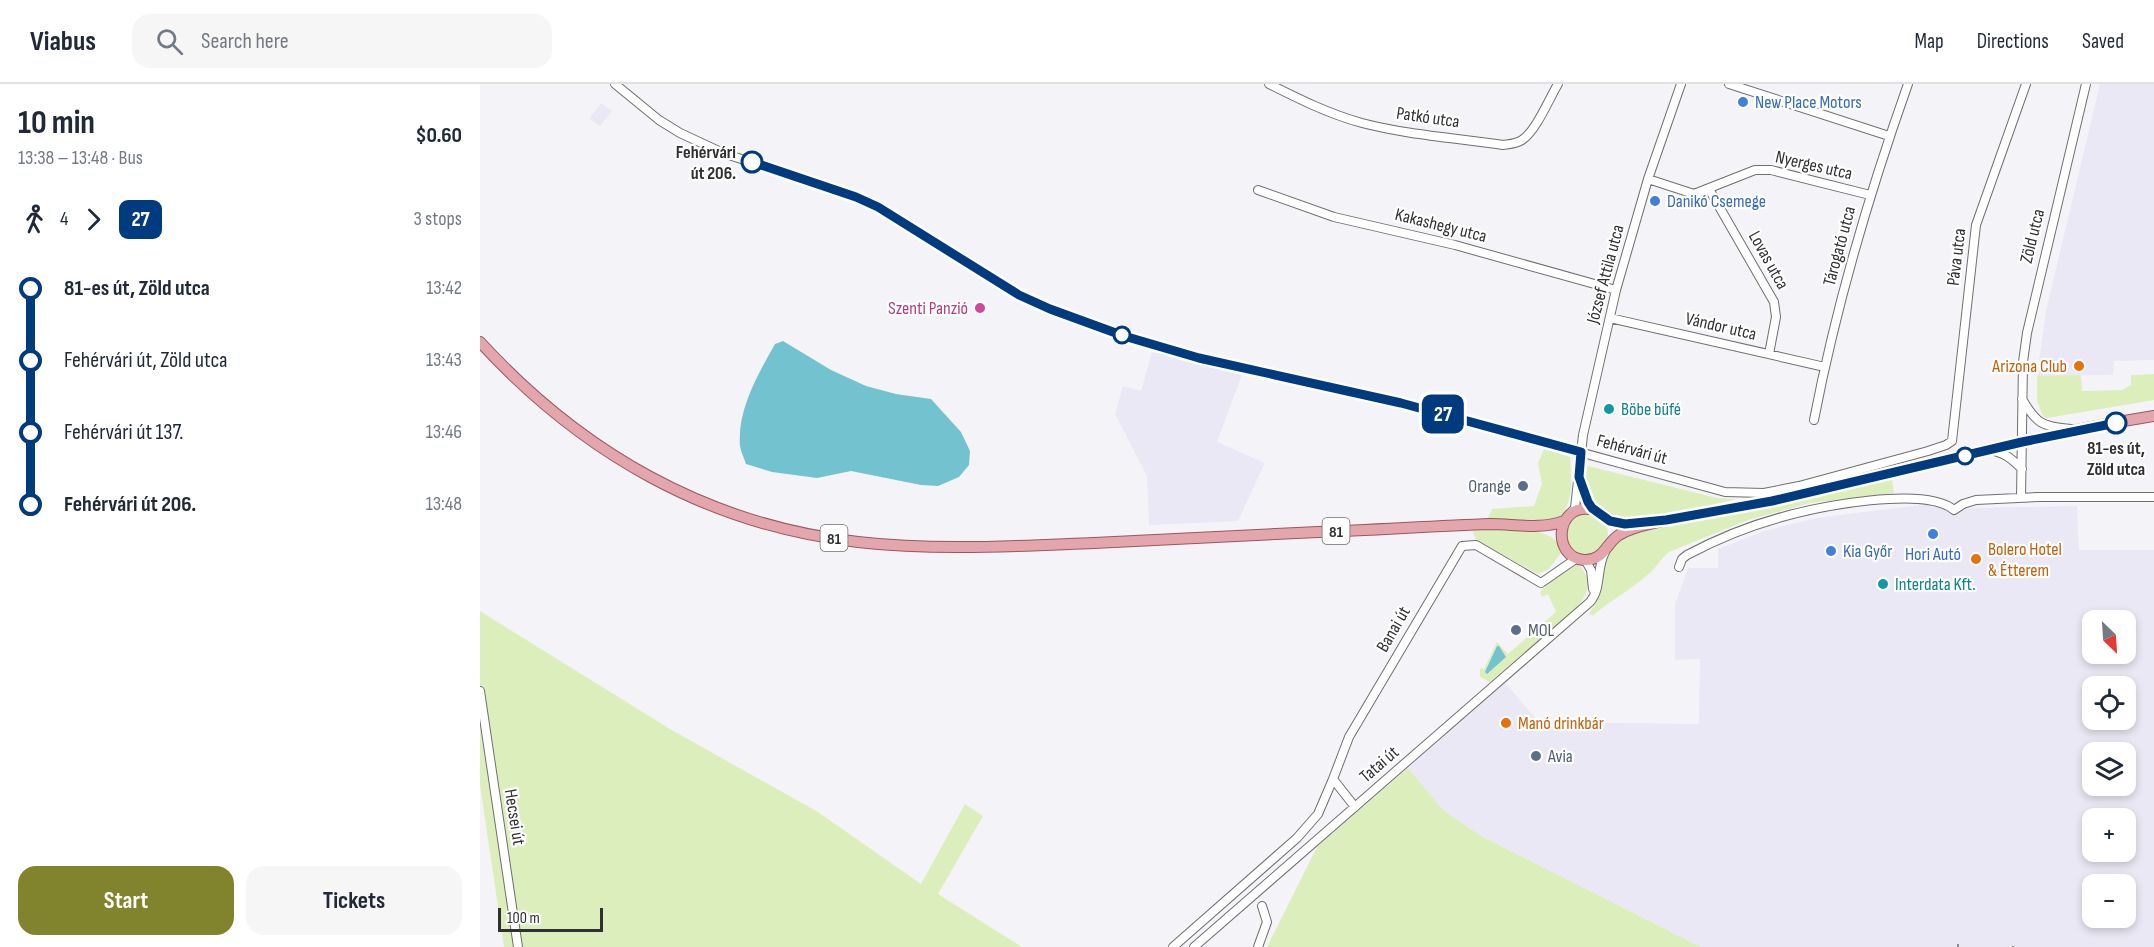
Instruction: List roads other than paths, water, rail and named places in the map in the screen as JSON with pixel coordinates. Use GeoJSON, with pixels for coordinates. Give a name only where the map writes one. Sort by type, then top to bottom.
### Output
{"type":"FeatureCollection","features":[{"type":"Feature","properties":{"kind":"main road","name":"81"},"geometry":{"type":"LineString","coordinates":[[480,342],[523,386],[555,413],[601,449],[641,473],[676,491],[723,510],[771,525],[819,536],[879,544],[980,547],[1484,525],[1549,526],[1583,509],[1601,513],[1610,521],[1619,524],[1666,520]]}},
{"type":"Feature","properties":{"kind":"main road","name":"81"},"geometry":{"type":"LineString","coordinates":[[1529,526],[1548,533],[1581,559],[1593,559],[1618,535],[1666,520],[1772,501],[2022,442],[2154,416]]}},
{"type":"Feature","properties":{"kind":"main road"},"geometry":{"type":"LineString","coordinates":[[1601,513],[1612,529],[1608,547]]}},
{"type":"Feature","properties":{"kind":"main road"},"geometry":{"type":"LineString","coordinates":[[1564,546],[1561,535],[1567,518]]}},
{"type":"Feature","properties":{"kind":"street","name":"Fehérvári út"},"geometry":{"type":"LineString","coordinates":[[615,84],[659,120],[680,133],[723,153],[856,197],[878,207],[1019,295],[1050,309],[1162,349],[1401,403],[1725,492],[1764,493],[1799,486],[1928,451],[1952,441]]}},
{"type":"Feature","properties":{"kind":"street","name":"Patkó utca"},"geometry":{"type":"LineString","coordinates":[[1269,84],[1325,111],[1362,123],[1503,145],[1523,140],[1558,84]]}},
{"type":"Feature","properties":{"kind":"street","name":"József Attila utca"},"geometry":{"type":"LineString","coordinates":[[1567,518],[1575,508],[1581,452],[1616,290],[1648,179],[1682,84]]}},
{"type":"Feature","properties":{"kind":"street"},"geometry":{"type":"LineString","coordinates":[[1729,84],[1889,136]]}},
{"type":"Feature","properties":{"kind":"street","name":"Tárogató utca"},"geometry":{"type":"LineString","coordinates":[[1814,420],[1825,367],[1870,195],[1908,84]]}},
{"type":"Feature","properties":{"kind":"street","name":"Páva utca"},"geometry":{"type":"LineString","coordinates":[[1952,441],[1976,225],[2026,84]]}},
{"type":"Feature","properties":{"kind":"street","name":"Zöld utca"},"geometry":{"type":"LineString","coordinates":[[2021,498],[2023,362],[2026,333],[2086,84]]}},
{"type":"Feature","properties":{"kind":"street","name":"Nyerges utca"},"geometry":{"type":"LineString","coordinates":[[1648,179],[1694,194],[1755,170],[1771,170],[1870,195]]}},
{"type":"Feature","properties":{"kind":"street","name":"Lovas utca"},"geometry":{"type":"LineString","coordinates":[[1709,189],[1774,302],[1776,317],[1769,354]]}},
{"type":"Feature","properties":{"kind":"street","name":"Kakashegy utca"},"geometry":{"type":"LineString","coordinates":[[1258,190],[1334,217],[1455,245],[1616,290]]}},
{"type":"Feature","properties":{"kind":"street","name":"Vándor utca"},"geometry":{"type":"LineString","coordinates":[[1610,318],[1825,367]]}},
{"type":"Feature","properties":{"kind":"street"},"geometry":{"type":"LineString","coordinates":[[2022,398],[2038,422],[2058,428],[2081,430]]}},
{"type":"Feature","properties":{"kind":"street"},"geometry":{"type":"LineString","coordinates":[[1989,450],[2004,453],[2022,469]]}},
{"type":"Feature","properties":{"kind":"street","name":"József Attila utca"},"geometry":{"type":"LineString","coordinates":[[1579,477],[1588,502],[1592,508],[1601,513]]}},
{"type":"Feature","properties":{"kind":"street"},"geometry":{"type":"LineString","coordinates":[[1678,567],[1687,555],[1726,537],[1782,517],[1824,508],[1902,498],[1937,501],[1954,510],[1976,500],[2154,497]]}},
{"type":"Feature","properties":{"kind":"street","name":"Banai út"},"geometry":{"type":"LineString","coordinates":[[1333,779],[1349,737],[1462,546],[1476,545],[1541,583]]}},
{"type":"Feature","properties":{"kind":"street"},"geometry":{"type":"LineString","coordinates":[[1541,583],[1564,555],[1564,546]]}},
{"type":"Feature","properties":{"kind":"street","name":"Tatai út"},"geometry":{"type":"LineString","coordinates":[[1194,947],[1586,606],[1595,595],[1599,566],[1608,547]]}},
{"type":"Feature","properties":{"kind":"street"},"geometry":{"type":"LineString","coordinates":[[1541,583],[1581,559],[1591,570],[1593,582],[1586,606]]}},
{"type":"Feature","properties":{"kind":"street","name":"Hecsei út"},"geometry":{"type":"LineString","coordinates":[[480,692],[518,947]]}},
{"type":"Feature","properties":{"kind":"street"},"geometry":{"type":"LineString","coordinates":[[1333,779],[1355,807]]}},
{"type":"Feature","properties":{"kind":"street","name":"Tatai út"},"geometry":{"type":"LineString","coordinates":[[1173,947],[1297,838],[1318,814],[1333,779]]}},
{"type":"Feature","properties":{"kind":"street"},"geometry":{"type":"LineString","coordinates":[[1297,838],[1309,848]]}},
{"type":"Feature","properties":{"kind":"street"},"geometry":{"type":"LineString","coordinates":[[1258,947],[1267,922],[1262,906]]}},
{"type":"Feature","properties":{"kind":"water"},"geometry":{"type":"Polygon","coordinates":[[[783,341],[831,370],[866,386],[896,394],[931,399],[961,432],[970,451],[969,465],[959,477],[938,486],[921,485],[851,471],[817,478],[772,472],[746,464],[740,446],[745,406],[775,344],[783,341]]]}},
{"type":"Feature","properties":{"kind":"water"},"geometry":{"type":"Polygon","coordinates":[[[1497,646],[1506,657],[1487,674],[1485,672],[1497,646]]]}},
{"type":"Feature","properties":{"kind":"place","name":"New Place Motors"},"geometry":{"type":"Point","coordinates":[1743,102]}},
{"type":"Feature","properties":{"kind":"place","name":"Fehérvári út 206."},"geometry":{"type":"Point","coordinates":[752,162]}},
{"type":"Feature","properties":{"kind":"place","name":"Danikó Csemege"},"geometry":{"type":"Point","coordinates":[1655,201]}},
{"type":"Feature","properties":{"kind":"place","name":"Szenti Panzió"},"geometry":{"type":"Point","coordinates":[980,308]}},
{"type":"Feature","properties":{"kind":"place","name":"Arizona Club"},"geometry":{"type":"Point","coordinates":[2079,366]}},
{"type":"Feature","properties":{"kind":"place","name":"Böbe büfé"},"geometry":{"type":"Point","coordinates":[1609,409]}},
{"type":"Feature","properties":{"kind":"place","name":"81-es út, Zöld utca"},"geometry":{"type":"Point","coordinates":[2116,423]}},
{"type":"Feature","properties":{"kind":"place","name":"Orange"},"geometry":{"type":"Point","coordinates":[1523,486]}},
{"type":"Feature","properties":{"kind":"place","name":"Hori Autó"},"geometry":{"type":"Point","coordinates":[1933,534]}},
{"type":"Feature","properties":{"kind":"place","name":"Kia Győr"},"geometry":{"type":"Point","coordinates":[1831,551]}},
{"type":"Feature","properties":{"kind":"place","name":"Bolero Hotel & Étterem"},"geometry":{"type":"Point","coordinates":[1976,559]}},
{"type":"Feature","properties":{"kind":"place","name":"Interdata Kft."},"geometry":{"type":"Point","coordinates":[1883,584]}},
{"type":"Feature","properties":{"kind":"place","name":"MOL"},"geometry":{"type":"Point","coordinates":[1516,630]}},
{"type":"Feature","properties":{"kind":"place","name":"Manó drinkbár"},"geometry":{"type":"Point","coordinates":[1506,723]}},
{"type":"Feature","properties":{"kind":"place","name":"Avia"},"geometry":{"type":"Point","coordinates":[1536,756]}}]}
